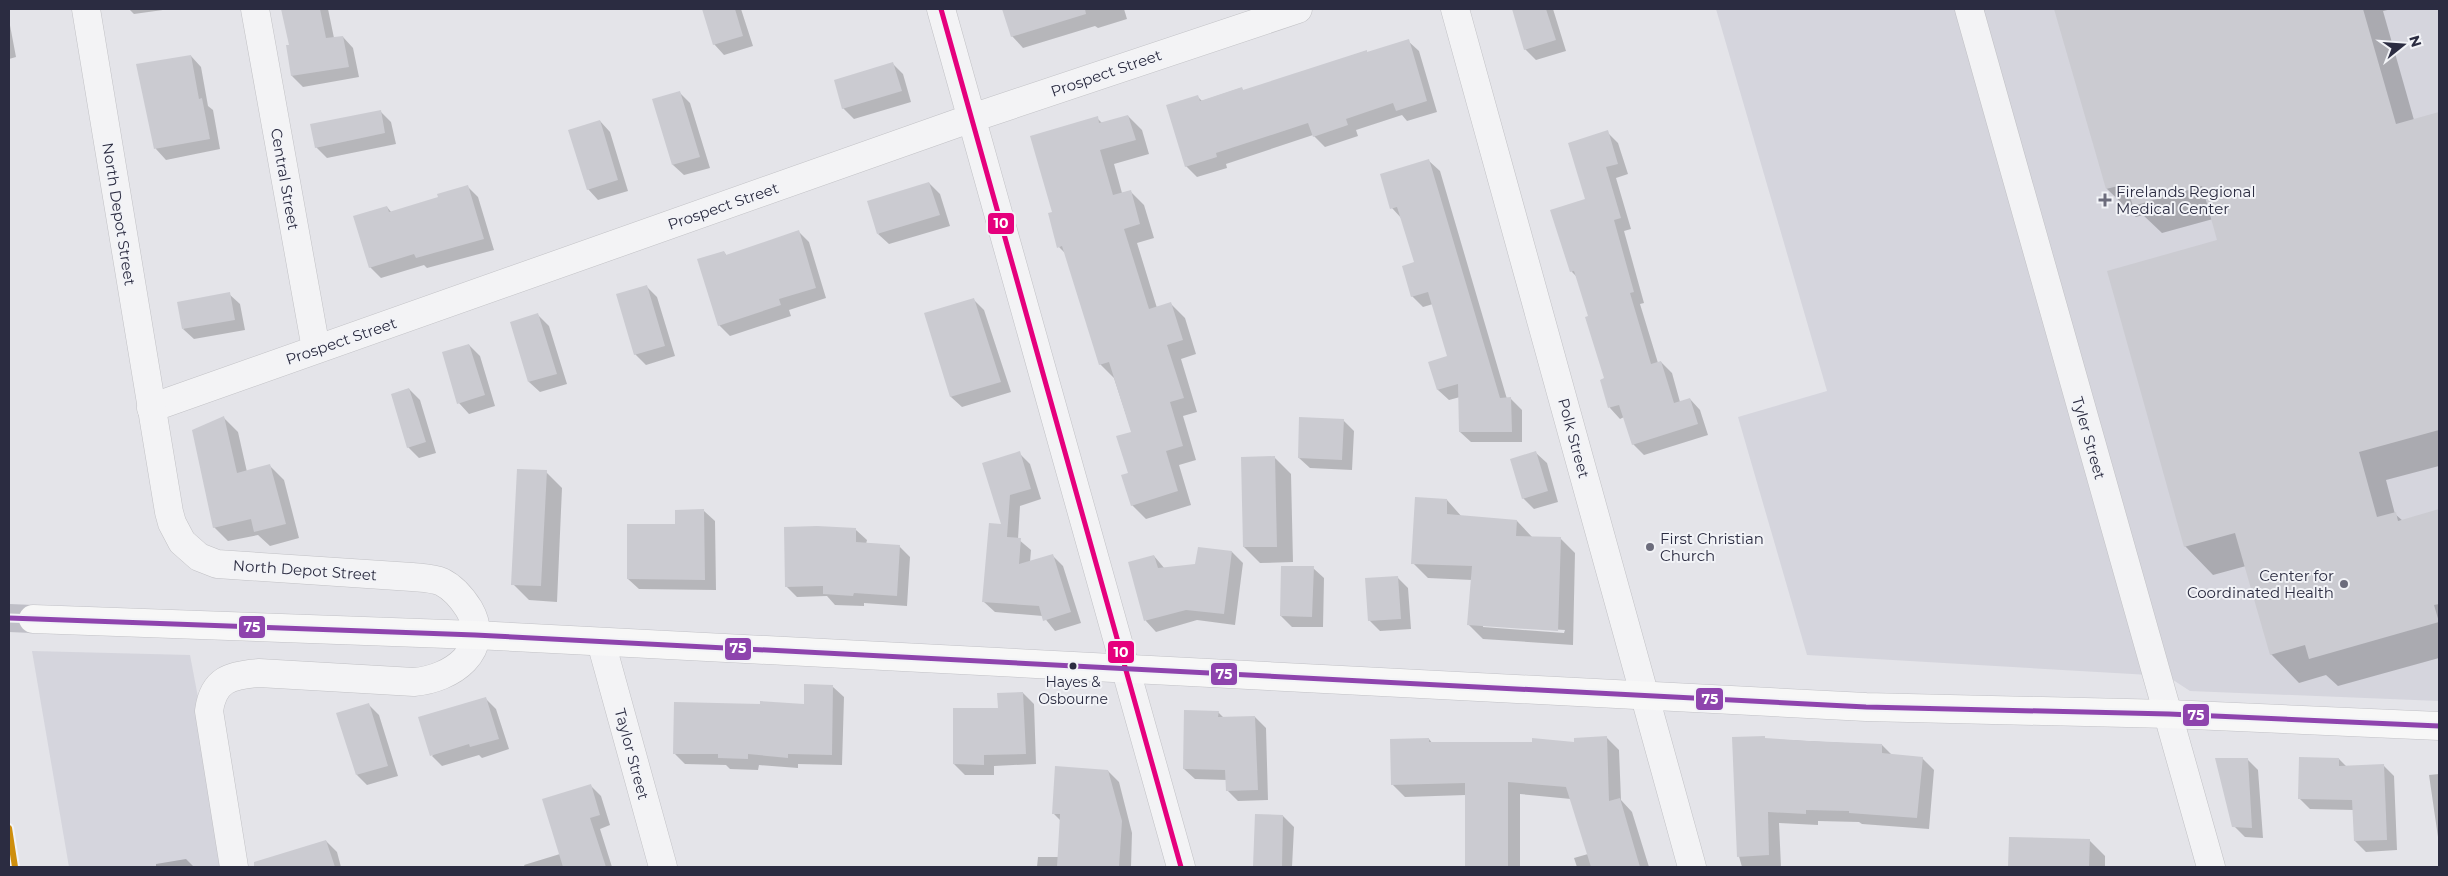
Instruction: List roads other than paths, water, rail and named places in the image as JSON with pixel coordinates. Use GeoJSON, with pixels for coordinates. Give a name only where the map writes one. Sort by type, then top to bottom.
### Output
{"type":"FeatureCollection","features":[{"type":"Feature","properties":{"kind":"main road"},"geometry":{"type":"LineString","coordinates":[[32,619],[476,635],[1126,667],[1866,707],[2169,714],[2439,726]]}},
{"type":"Feature","properties":{"kind":"street","name":"North Depot Street"},"geometry":{"type":"LineString","coordinates":[[86,9],[151,408],[172,523],[182,542],[198,556],[218,564],[412,577],[438,581],[454,590],[465,603],[473,619],[476,635]]}},
{"type":"Feature","properties":{"kind":"street","name":"Central Street"},"geometry":{"type":"LineString","coordinates":[[255,9],[316,349]]}},
{"type":"Feature","properties":{"kind":"street"},"geometry":{"type":"LineString","coordinates":[[941,9],[1181,867]]}},
{"type":"Feature","properties":{"kind":"street","name":"Prospect Street"},"geometry":{"type":"LineString","coordinates":[[151,408],[972,118],[1298,9]]}},
{"type":"Feature","properties":{"kind":"street","name":"Polk Street"},"geometry":{"type":"LineString","coordinates":[[1455,9],[1692,867]]}},
{"type":"Feature","properties":{"kind":"street","name":"Tyler Street"},"geometry":{"type":"LineString","coordinates":[[1969,9],[2211,867]]}},
{"type":"Feature","properties":{"kind":"street"},"geometry":{"type":"LineString","coordinates":[[234,867],[209,711],[210,700],[220,684],[228,678],[259,673],[414,682],[427,680],[444,675],[463,662],[472,649],[476,635]]}},
{"type":"Feature","properties":{"kind":"street","name":"Taylor Street"},"geometry":{"type":"LineString","coordinates":[[601,642],[663,867]]}},
{"type":"Feature","properties":{"kind":"tunnel"},"geometry":{"type":"LineString","coordinates":[[9,618],[33,619]]}},
{"type":"Feature","properties":{"kind":"place","name":"Firelands Regional Medical Center"},"geometry":{"type":"Point","coordinates":[2105,200]}},
{"type":"Feature","properties":{"kind":"place","name":"First Christian Church"},"geometry":{"type":"Point","coordinates":[1650,547]}},
{"type":"Feature","properties":{"kind":"place","name":"Center for Coordinated Health"},"geometry":{"type":"Point","coordinates":[2344,584]}},
{"type":"Feature","properties":{"kind":"place","name":"Hayes & Osbourne"},"geometry":{"type":"Point","coordinates":[1073,666]}}]}
